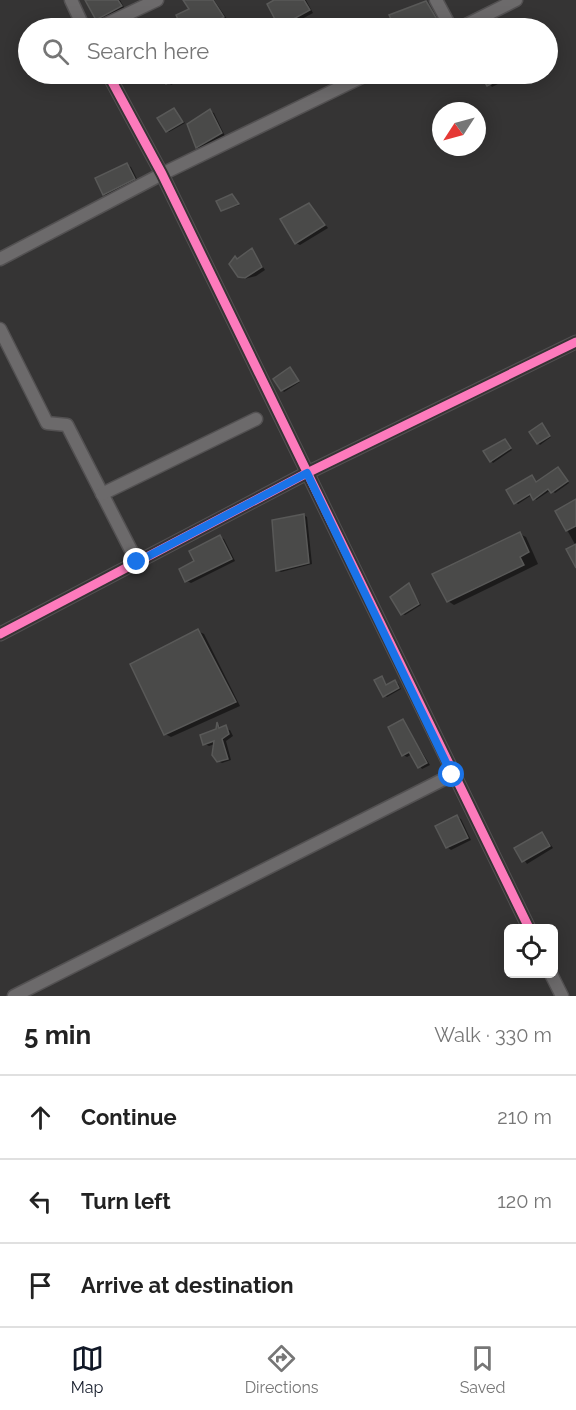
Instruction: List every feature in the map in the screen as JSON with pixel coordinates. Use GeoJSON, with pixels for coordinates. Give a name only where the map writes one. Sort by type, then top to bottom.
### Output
{"type":"FeatureCollection","features":[{"type":"Feature","properties":{"kind":"street"},"geometry":{"type":"LineString","coordinates":[[71,0],[79,18]]}},
{"type":"Feature","properties":{"kind":"street"},"geometry":{"type":"LineString","coordinates":[[119,18],[157,0]]}},
{"type":"Feature","properties":{"kind":"street"},"geometry":{"type":"LineString","coordinates":[[436,0],[446,18]]}},
{"type":"Feature","properties":{"kind":"street"},"geometry":{"type":"LineString","coordinates":[[480,18],[516,0]]}},
{"type":"Feature","properties":{"kind":"street"},"geometry":{"type":"LineString","coordinates":[[113,84],[162,174],[526,924]]}},
{"type":"Feature","properties":{"kind":"street"},"geometry":{"type":"LineString","coordinates":[[0,259],[162,174],[347,84]]}},
{"type":"Feature","properties":{"kind":"street"},"geometry":{"type":"LineString","coordinates":[[0,329],[47,423],[67,425],[137,562]]}},
{"type":"Feature","properties":{"kind":"street"},"geometry":{"type":"LineString","coordinates":[[0,634],[307,473],[576,342]]}},
{"type":"Feature","properties":{"kind":"street"},"geometry":{"type":"LineString","coordinates":[[102,494],[256,419]]}},
{"type":"Feature","properties":{"kind":"street"},"geometry":{"type":"LineString","coordinates":[[14,996],[452,775]]}},
{"type":"Feature","properties":{"kind":"street"},"geometry":{"type":"LineString","coordinates":[[553,978],[562,996]]}},
{"type":"Feature","properties":{"kind":"building"},"geometry":{"type":"Polygon","coordinates":[[[85,0],[118,0],[122,6],[100,18],[95,18],[85,0]]]}},
{"type":"Feature","properties":{"kind":"building"},"geometry":{"type":"Polygon","coordinates":[[[183,0],[213,0],[224,17],[177,18],[176,15],[189,9],[183,0]]]}},
{"type":"Feature","properties":{"kind":"building"},"geometry":{"type":"Polygon","coordinates":[[[274,0],[304,0],[310,10],[295,18],[274,18],[267,4],[274,0]]]}},
{"type":"Feature","properties":{"kind":"building"},"geometry":{"type":"Polygon","coordinates":[[[426,1],[436,18],[390,18],[389,15],[426,1]]]}},
{"type":"Feature","properties":{"kind":"building"},"geometry":{"type":"Polygon","coordinates":[[[174,108],[183,122],[166,132],[157,118],[174,108]]]}},
{"type":"Feature","properties":{"kind":"building"},"geometry":{"type":"Polygon","coordinates":[[[210,109],[222,133],[196,148],[187,124],[210,109]]]}},
{"type":"Feature","properties":{"kind":"building"},"geometry":{"type":"Polygon","coordinates":[[[127,163],[135,179],[103,195],[95,178],[127,163]]]}},
{"type":"Feature","properties":{"kind":"building"},"geometry":{"type":"Polygon","coordinates":[[[232,194],[239,204],[221,211],[216,201],[232,194]]]}},
{"type":"Feature","properties":{"kind":"building"},"geometry":{"type":"Polygon","coordinates":[[[309,203],[325,225],[295,244],[280,219],[309,203]]]}},
{"type":"Feature","properties":{"kind":"building"},"geometry":{"type":"Polygon","coordinates":[[[252,248],[262,267],[245,278],[238,277],[229,264],[235,256],[237,259],[252,248]]]}},
{"type":"Feature","properties":{"kind":"building"},"geometry":{"type":"Polygon","coordinates":[[[290,367],[299,381],[281,391],[273,379],[290,367]]]}},
{"type":"Feature","properties":{"kind":"building"},"geometry":{"type":"Polygon","coordinates":[[[542,423],[550,436],[537,444],[529,432],[542,423]]]}},
{"type":"Feature","properties":{"kind":"building"},"geometry":{"type":"Polygon","coordinates":[[[505,439],[511,448],[490,462],[483,451],[505,439]]]}},
{"type":"Feature","properties":{"kind":"building"},"geometry":{"type":"Polygon","coordinates":[[[558,467],[568,481],[551,493],[548,489],[533,500],[530,494],[514,504],[506,490],[532,475],[536,482],[558,467]]]}},
{"type":"Feature","properties":{"kind":"building"},"geometry":{"type":"Polygon","coordinates":[[[576,499],[576,526],[566,531],[555,511],[576,499]]]}},
{"type":"Feature","properties":{"kind":"building"},"geometry":{"type":"Polygon","coordinates":[[[304,514],[309,563],[276,571],[272,520],[304,514]]]}},
{"type":"Feature","properties":{"kind":"building"},"geometry":{"type":"Polygon","coordinates":[[[520,532],[529,552],[520,557],[524,565],[447,602],[432,574],[520,532]]]}},
{"type":"Feature","properties":{"kind":"building"},"geometry":{"type":"Polygon","coordinates":[[[220,535],[232,559],[185,582],[179,569],[194,561],[189,551],[220,535]]]}},
{"type":"Feature","properties":{"kind":"building"},"geometry":{"type":"Polygon","coordinates":[[[576,544],[576,568],[566,549],[576,544]]]}},
{"type":"Feature","properties":{"kind":"building"},"geometry":{"type":"Polygon","coordinates":[[[409,583],[419,604],[401,615],[390,597],[409,583]]]}},
{"type":"Feature","properties":{"kind":"building"},"geometry":{"type":"Polygon","coordinates":[[[198,629],[236,702],[164,735],[130,664],[198,629]]]}},
{"type":"Feature","properties":{"kind":"building"},"geometry":{"type":"Polygon","coordinates":[[[382,676],[386,685],[395,680],[399,688],[383,697],[374,680],[382,676]]]}},
{"type":"Feature","properties":{"kind":"building"},"geometry":{"type":"Polygon","coordinates":[[[403,719],[427,763],[418,768],[409,752],[402,756],[388,727],[403,719]]]}},
{"type":"Feature","properties":{"kind":"building"},"geometry":{"type":"Polygon","coordinates":[[[217,722],[219,728],[226,725],[229,734],[222,739],[228,759],[217,762],[212,755],[214,741],[203,745],[200,735],[216,729],[217,722]]]}},
{"type":"Feature","properties":{"kind":"building"},"geometry":{"type":"Polygon","coordinates":[[[457,815],[468,838],[446,848],[435,826],[457,815]]]}},
{"type":"Feature","properties":{"kind":"building"},"geometry":{"type":"Polygon","coordinates":[[[542,832],[550,846],[522,862],[514,848],[542,832]]]}},
{"type":"Feature","properties":{"kind":"cycle path"},"geometry":{"type":"LineString","coordinates":[[113,84],[162,174],[527,924]]}},
{"type":"Feature","properties":{"kind":"cycle path"},"geometry":{"type":"LineString","coordinates":[[0,634],[307,473],[576,342]]}},
{"type":"Feature","properties":{"kind":"route"},"geometry":{"type":"LineString","coordinates":[[137,562],[307,473],[452,775]]}}]}
